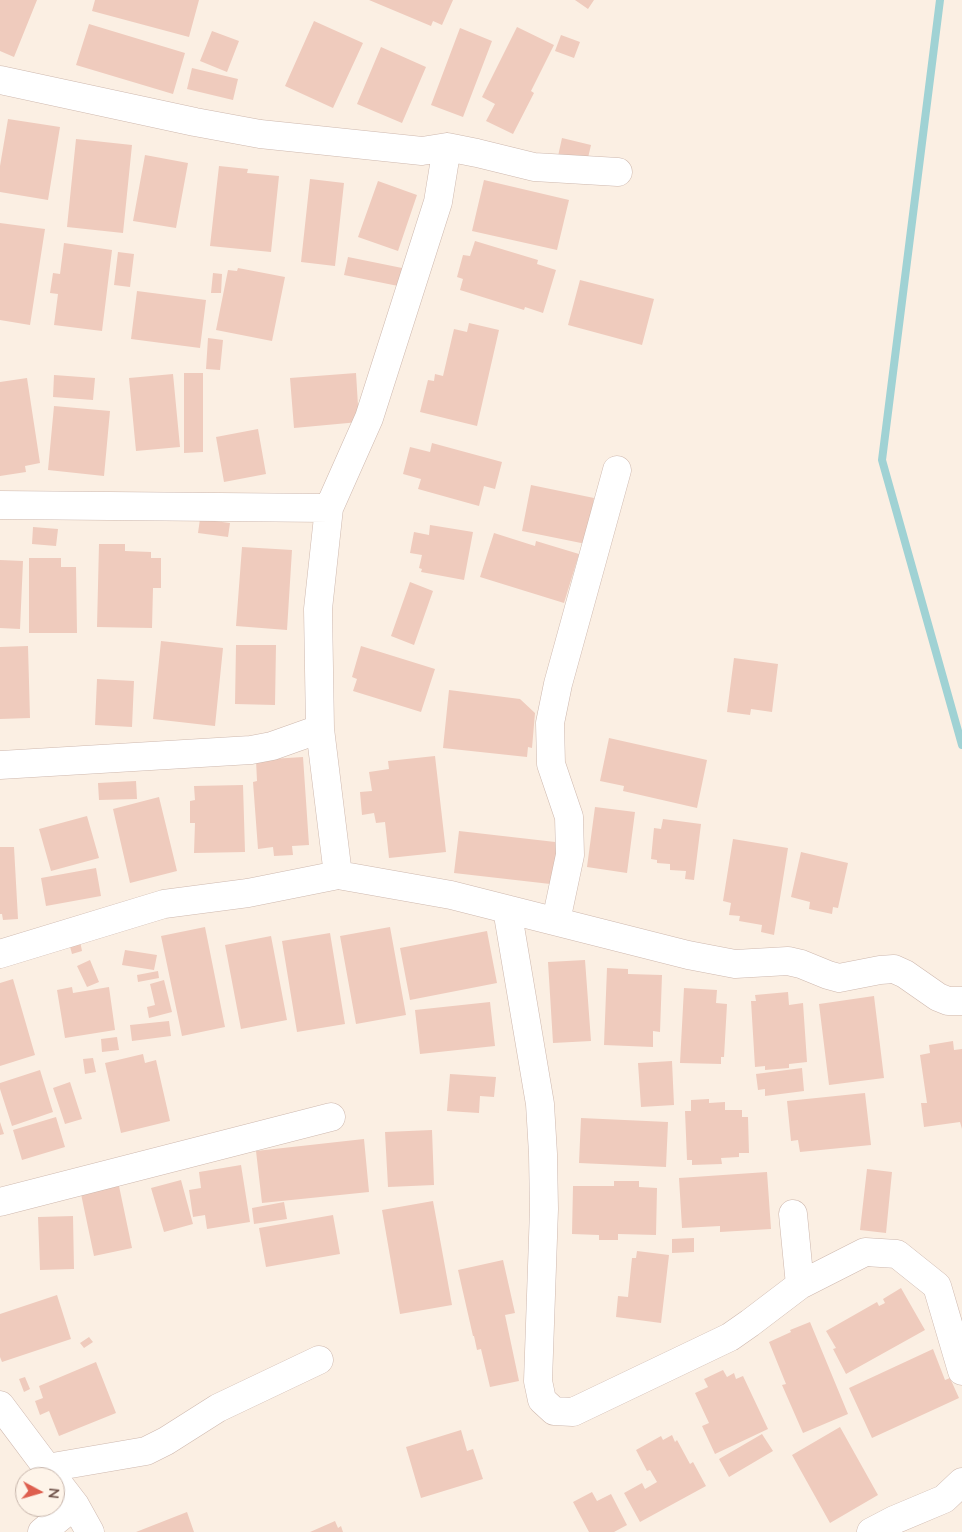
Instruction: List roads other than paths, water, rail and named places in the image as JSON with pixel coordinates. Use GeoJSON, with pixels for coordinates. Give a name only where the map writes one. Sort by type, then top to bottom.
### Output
{"type":"FeatureCollection","features":[{"type":"Feature","properties":{"kind":"street"},"geometry":{"type":"LineString","coordinates":[[0,80],[194,122],[260,134],[422,151],[447,147],[534,167],[618,172]]}},
{"type":"Feature","properties":{"kind":"street"},"geometry":{"type":"LineString","coordinates":[[338,875],[320,729],[318,609],[329,508],[369,418],[438,202],[447,147]]}},
{"type":"Feature","properties":{"kind":"street"},"geometry":{"type":"LineString","coordinates":[[556,921],[570,855],[569,817],[550,764],[550,723],[558,684],[617,470]]}},
{"type":"Feature","properties":{"kind":"street"},"geometry":{"type":"LineString","coordinates":[[0,505],[329,508]]}},
{"type":"Feature","properties":{"kind":"street"},"geometry":{"type":"LineString","coordinates":[[0,765],[251,750],[272,746],[320,729]]}},
{"type":"Feature","properties":{"kind":"street"},"geometry":{"type":"LineString","coordinates":[[0,954],[164,904],[248,893],[338,875],[451,895],[688,955],[734,964],[788,961],[801,964],[828,976],[839,978],[894,969],[905,974],[938,997],[948,1001],[962,1001]]}},
{"type":"Feature","properties":{"kind":"street"},"geometry":{"type":"LineString","coordinates":[[507,909],[540,1104],[544,1209],[538,1381],[542,1400],[554,1412],[572,1412],[730,1337],[800,1285],[865,1252],[898,1254],[938,1286],[962,1371]]}},
{"type":"Feature","properties":{"kind":"street"},"geometry":{"type":"LineString","coordinates":[[0,1202],[331,1117]]}},
{"type":"Feature","properties":{"kind":"street"},"geometry":{"type":"LineString","coordinates":[[793,1214],[800,1285]]}},
{"type":"Feature","properties":{"kind":"street"},"geometry":{"type":"LineString","coordinates":[[65,1472],[146,1451],[166,1441],[218,1408],[319,1360]]}},
{"type":"Feature","properties":{"kind":"street"},"geometry":{"type":"LineString","coordinates":[[0,1405],[46,1467]]}},
{"type":"Feature","properties":{"kind":"street"},"geometry":{"type":"LineString","coordinates":[[871,1532],[944,1499],[962,1482]]}},
{"type":"Feature","properties":{"kind":"street"},"geometry":{"type":"LineString","coordinates":[[65,1492],[75,1505],[90,1532]]}},
{"type":"Feature","properties":{"kind":"street"},"geometry":{"type":"LineString","coordinates":[[42,1532],[75,1505]]}},
{"type":"Feature","properties":{"kind":"waterway"},"geometry":{"type":"LineString","coordinates":[[940,0],[882,460],[962,745]]}}]}
